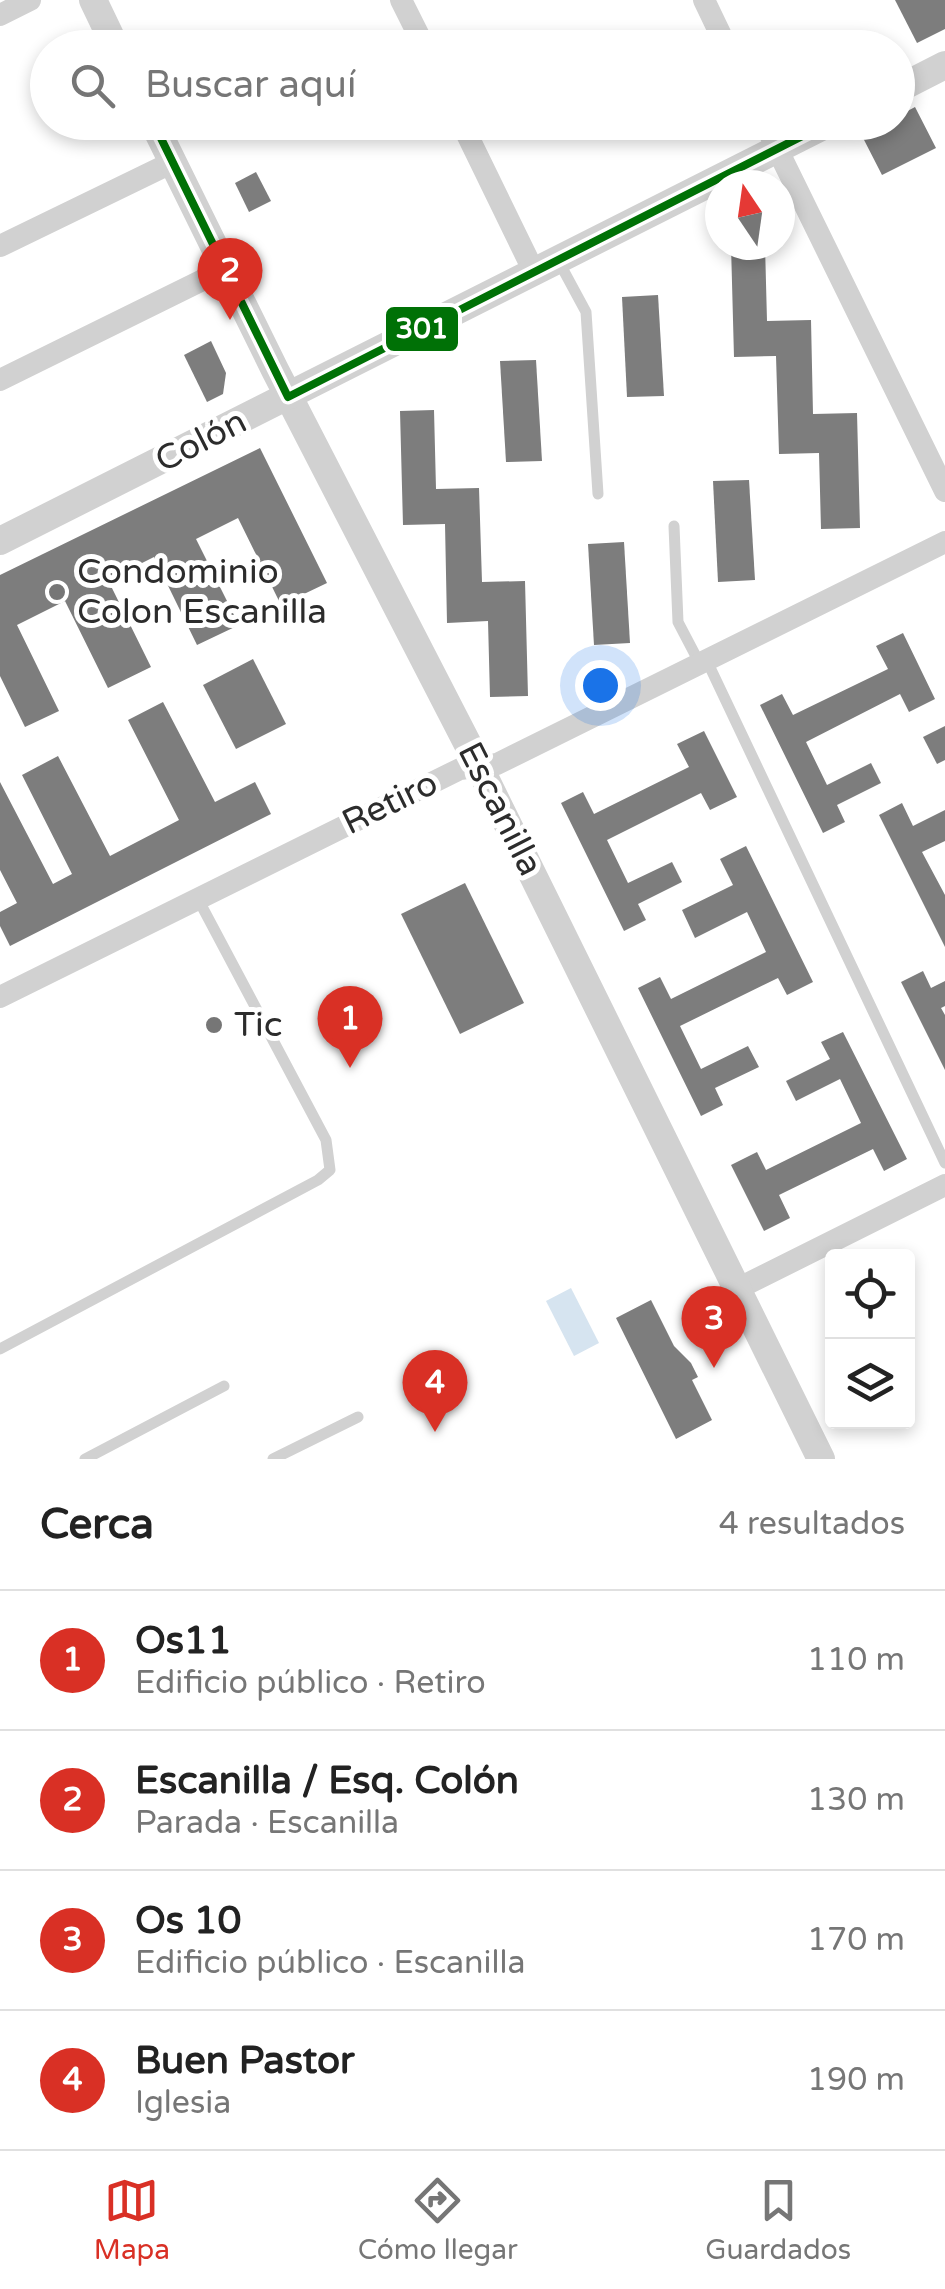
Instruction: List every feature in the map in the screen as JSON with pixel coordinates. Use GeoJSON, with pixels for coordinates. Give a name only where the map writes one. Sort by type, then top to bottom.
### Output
{"type":"FeatureCollection","features":[{"type":"Feature","properties":{"kind":"street"},"geometry":{"type":"LineString","coordinates":[[0,14],[30,0]]}},
{"type":"Feature","properties":{"kind":"street"},"geometry":{"type":"LineString","coordinates":[[93,0],[107,30]]}},
{"type":"Feature","properties":{"kind":"street"},"geometry":{"type":"LineString","coordinates":[[401,0],[415,30]]}},
{"type":"Feature","properties":{"kind":"street"},"geometry":{"type":"LineString","coordinates":[[704,0],[718,30]]}},
{"type":"Feature","properties":{"kind":"street"},"geometry":{"type":"LineString","coordinates":[[915,80],[945,65]]}},
{"type":"Feature","properties":{"kind":"street","name":"Escanilla"},"geometry":{"type":"LineString","coordinates":[[162,140],[288,397],[479,766],[821,1459]]}},
{"type":"Feature","properties":{"kind":"street"},"geometry":{"type":"LineString","coordinates":[[472,140],[547,268]]}},
{"type":"Feature","properties":{"kind":"street"},"geometry":{"type":"LineString","coordinates":[[773,140],[945,491]]}},
{"type":"Feature","properties":{"kind":"street","name":"Colón"},"geometry":{"type":"LineString","coordinates":[[0,542],[797,140]]}},
{"type":"Feature","properties":{"kind":"street"},"geometry":{"type":"LineString","coordinates":[[0,246],[172,162]]}},
{"type":"Feature","properties":{"kind":"street"},"geometry":{"type":"LineString","coordinates":[[0,380],[225,268]]}},
{"type":"Feature","properties":{"kind":"street","name":"Retiro"},"geometry":{"type":"LineString","coordinates":[[0,997],[460,768],[497,764],[945,542]]}},
{"type":"Feature","properties":{"kind":"street"},"geometry":{"type":"LineString","coordinates":[[737,1289],[945,1185]]}},
{"type":"Feature","properties":{"kind":"lane"},"geometry":{"type":"LineString","coordinates":[[547,268],[586,312],[598,494]]}},
{"type":"Feature","properties":{"kind":"lane"},"geometry":{"type":"LineString","coordinates":[[674,526],[678,622],[704,662],[945,1163]]}},
{"type":"Feature","properties":{"kind":"lane"},"geometry":{"type":"LineString","coordinates":[[0,1349],[318,1180],[330,1170],[326,1140],[198,899]]}},
{"type":"Feature","properties":{"kind":"lane"},"geometry":{"type":"LineString","coordinates":[[85,1459],[224,1386]]}},
{"type":"Feature","properties":{"kind":"lane"},"geometry":{"type":"LineString","coordinates":[[273,1459],[358,1417]]}},
{"type":"Feature","properties":{"kind":"shaded area"},"geometry":{"type":"Polygon","coordinates":[[[571,1288],[599,1343],[574,1356],[546,1301],[571,1288]]]}},
{"type":"Feature","properties":{"kind":"building"},"geometry":{"type":"Polygon","coordinates":[[[895,0],[945,0],[945,29],[917,43],[915,30],[910,30],[895,0]]]}},
{"type":"Feature","properties":{"kind":"building"},"geometry":{"type":"Polygon","coordinates":[[[915,107],[936,148],[882,175],[864,140],[915,140],[915,107]]]}},
{"type":"Feature","properties":{"kind":"building"},"geometry":{"type":"Polygon","coordinates":[[[256,172],[271,201],[249,212],[235,183],[256,172]]]}},
{"type":"Feature","properties":{"kind":"building"},"geometry":{"type":"Polygon","coordinates":[[[731,260],[765,260],[767,321],[811,320],[813,414],[857,413],[860,528],[821,529],[819,453],[779,454],[776,356],[734,357],[731,260]]]}},
{"type":"Feature","properties":{"kind":"building"},"geometry":{"type":"Polygon","coordinates":[[[658,295],[664,396],[627,397],[622,297],[658,295]]]}},
{"type":"Feature","properties":{"kind":"building"},"geometry":{"type":"Polygon","coordinates":[[[211,341],[226,373],[223,394],[207,402],[184,355],[211,341]]]}},
{"type":"Feature","properties":{"kind":"building"},"geometry":{"type":"Polygon","coordinates":[[[536,360],[542,461],[506,462],[500,361],[536,360]]]}},
{"type":"Feature","properties":{"kind":"building"},"geometry":{"type":"Polygon","coordinates":[[[434,410],[436,489],[479,488],[482,582],[525,581],[528,696],[490,697],[488,621],[447,623],[445,524],[403,525],[400,411],[434,410]]]}},
{"type":"Feature","properties":{"kind":"building","name":"Condominio Colon Escanilla"},"geometry":{"type":"Polygon","coordinates":[[[260,448],[327,583],[281,605],[238,518],[196,539],[239,625],[197,645],[154,557],[108,580],[151,667],[108,688],[65,601],[17,625],[59,711],[25,727],[0,676],[0,575],[260,448]]]}},
{"type":"Feature","properties":{"kind":"building"},"geometry":{"type":"Polygon","coordinates":[[[749,480],[755,580],[718,582],[713,481],[749,480]]]}},
{"type":"Feature","properties":{"kind":"building"},"geometry":{"type":"Polygon","coordinates":[[[624,542],[630,643],[594,645],[588,544],[624,542]]]}},
{"type":"Feature","properties":{"kind":"building"},"geometry":{"type":"Polygon","coordinates":[[[903,633],[935,699],[909,712],[900,694],[806,742],[827,785],[871,763],[881,783],[837,805],[845,822],[823,833],[760,705],[782,694],[793,715],[888,669],[876,646],[903,633]]]}},
{"type":"Feature","properties":{"kind":"building"},"geometry":{"type":"Polygon","coordinates":[[[253,659],[286,724],[236,749],[203,685],[253,659]]]}},
{"type":"Feature","properties":{"kind":"building"},"geometry":{"type":"Polygon","coordinates":[[[163,702],[215,802],[255,782],[271,814],[10,946],[0,926],[0,912],[17,903],[0,870],[0,782],[53,884],[72,874],[22,775],[58,756],[110,856],[179,820],[128,720],[163,702]]]}},
{"type":"Feature","properties":{"kind":"building"},"geometry":{"type":"Polygon","coordinates":[[[945,726],[945,760],[937,764],[923,737],[945,726]]]}},
{"type":"Feature","properties":{"kind":"building"},"geometry":{"type":"Polygon","coordinates":[[[704,731],[737,797],[710,810],[701,793],[607,840],[628,883],[672,862],[682,882],[638,904],[646,920],[624,931],[561,803],[583,792],[594,814],[689,767],[677,744],[704,731]]]}},
{"type":"Feature","properties":{"kind":"building"},"geometry":{"type":"Polygon","coordinates":[[[902,803],[913,826],[945,810],[945,841],[922,852],[945,895],[945,947],[879,815],[902,803]]]}},
{"type":"Feature","properties":{"kind":"building"},"geometry":{"type":"Polygon","coordinates":[[[746,846],[813,982],[787,995],[778,978],[680,1026],[701,1069],[748,1046],[759,1067],[715,1088],[723,1105],[701,1116],[638,988],[660,977],[671,999],[766,952],[747,912],[695,938],[682,910],[733,885],[720,859],[746,846]]]}},
{"type":"Feature","properties":{"kind":"building"},"geometry":{"type":"Polygon","coordinates":[[[465,883],[524,1003],[460,1034],[401,914],[465,883]]]}},
{"type":"Feature","properties":{"kind":"building"},"geometry":{"type":"Polygon","coordinates":[[[923,971],[931,988],[945,981],[945,1006],[941,1008],[945,1015],[945,1070],[901,982],[923,971]]]}},
{"type":"Feature","properties":{"kind":"building"},"geometry":{"type":"Polygon","coordinates":[[[843,1032],[907,1159],[884,1171],[873,1149],[779,1195],[790,1218],[764,1231],[731,1165],[757,1152],[766,1170],[861,1123],[840,1079],[796,1101],[786,1081],[830,1059],[821,1042],[843,1032]]]}},
{"type":"Feature","properties":{"kind":"building"},"geometry":{"type":"Polygon","coordinates":[[[651,1300],[674,1346],[691,1363],[698,1377],[692,1380],[712,1420],[676,1439],[616,1318],[651,1300]]]}},
{"type":"Feature","properties":{"kind":"transit line","name":"301"},"geometry":{"type":"LineString","coordinates":[[162,140],[288,397],[795,140]]}},
{"type":"Feature","properties":{"kind":"place","name":"Escanilla / Esq. Colón"},"geometry":{"type":"Point","coordinates":[230,320]}},
{"type":"Feature","properties":{"kind":"place","name":"Condominio Colon Escanilla"},"geometry":{"type":"Point","coordinates":[57,592]}},
{"type":"Feature","properties":{"kind":"place","name":"Tic"},"geometry":{"type":"Point","coordinates":[214,1025]}},
{"type":"Feature","properties":{"kind":"place","name":"Os11"},"geometry":{"type":"Point","coordinates":[350,1068]}},
{"type":"Feature","properties":{"kind":"place","name":"Os 10"},"geometry":{"type":"Point","coordinates":[714,1368]}},
{"type":"Feature","properties":{"kind":"place","name":"Buen Pastor"},"geometry":{"type":"Point","coordinates":[435,1432]}}]}
